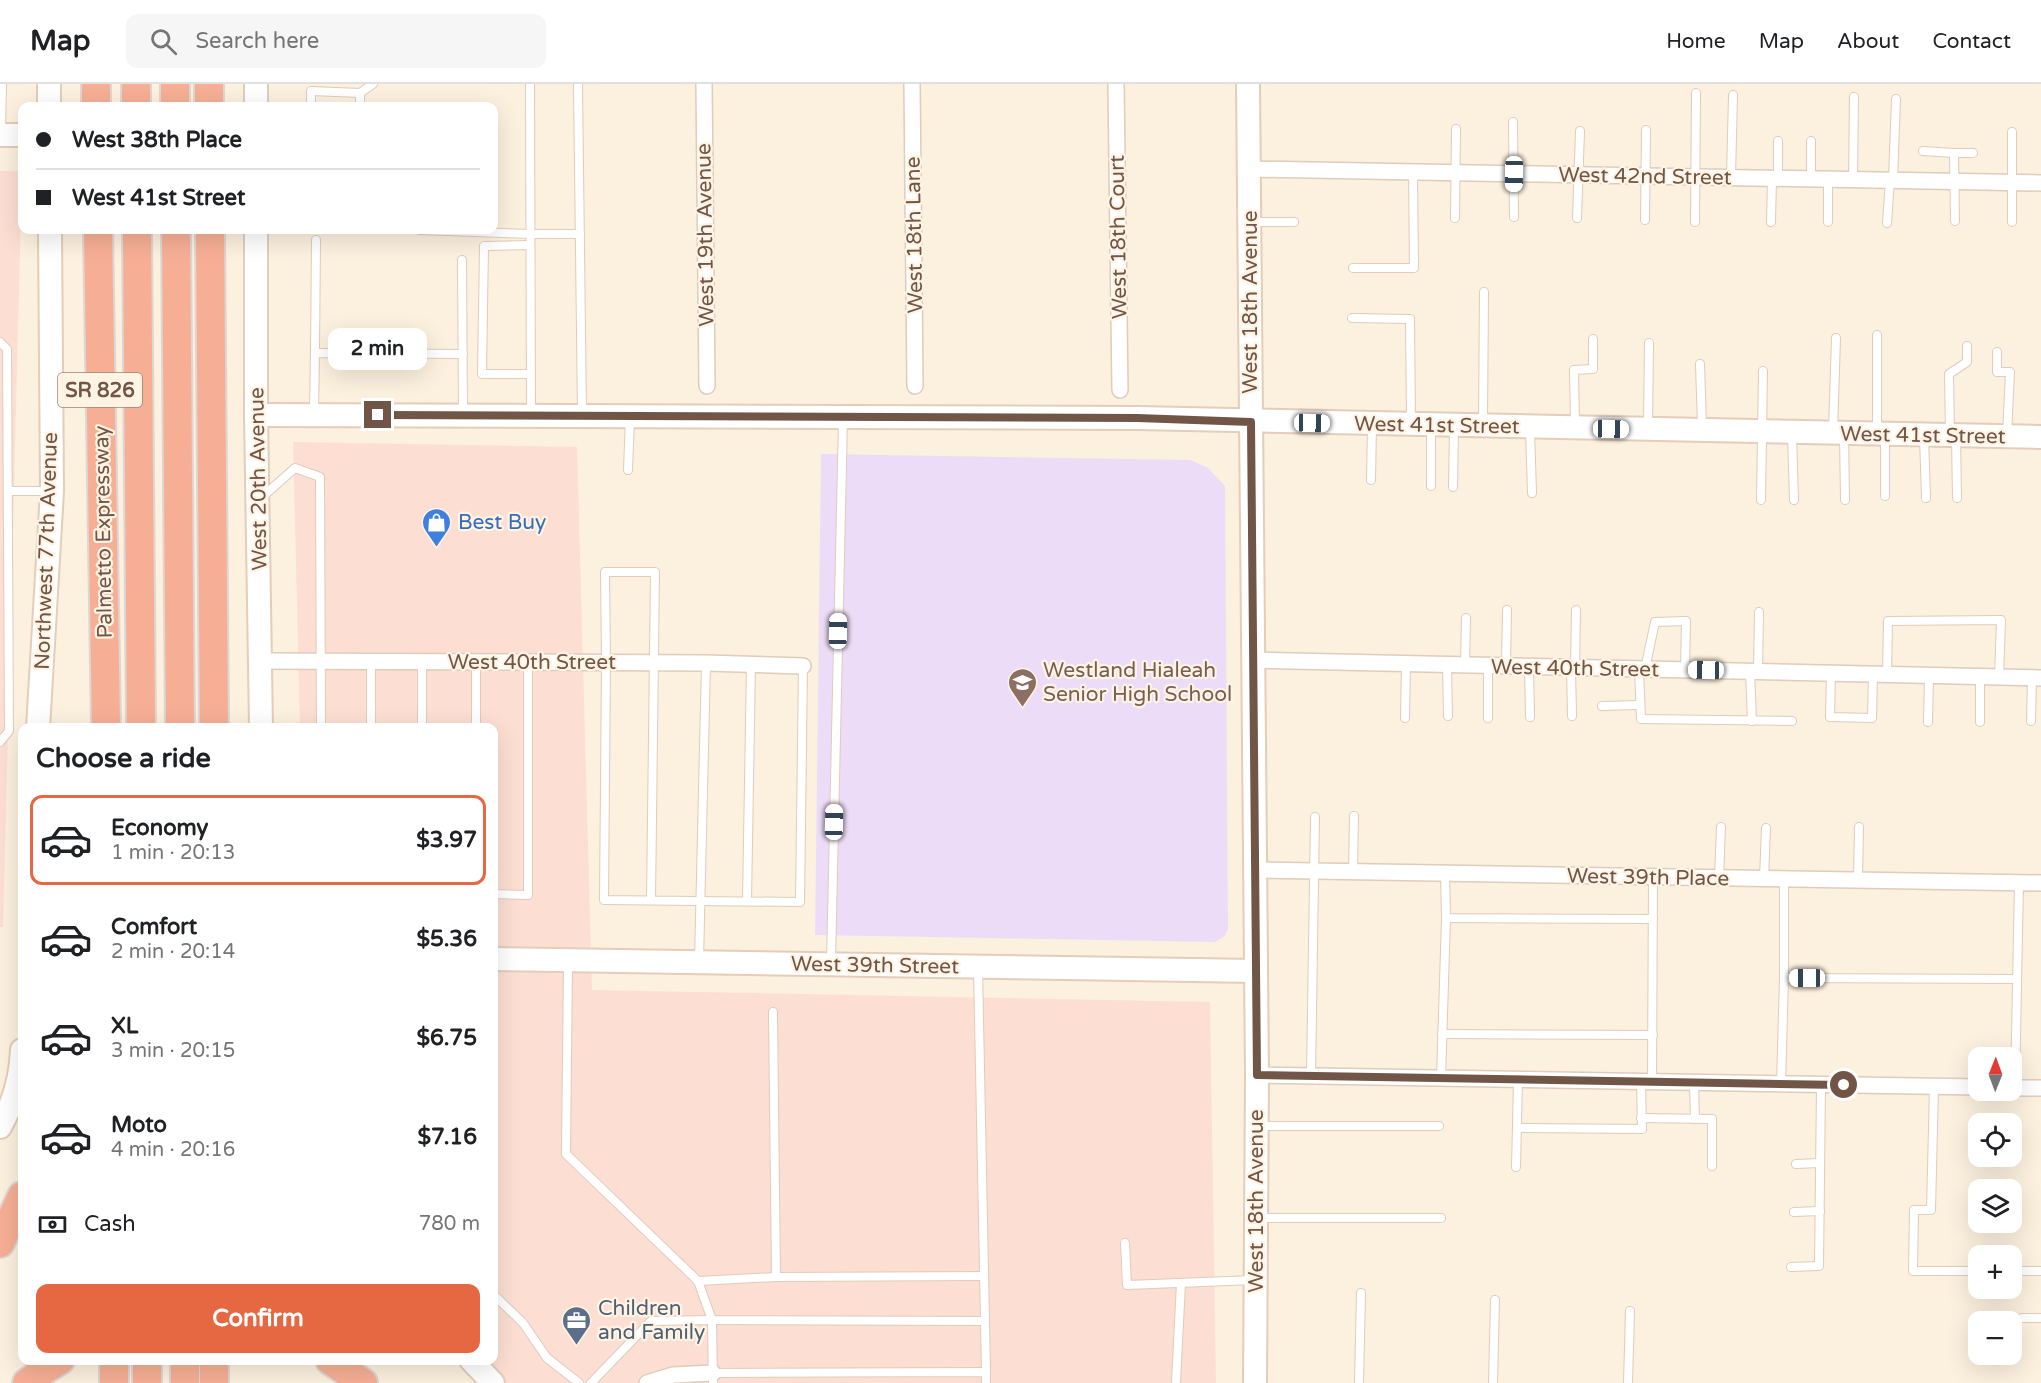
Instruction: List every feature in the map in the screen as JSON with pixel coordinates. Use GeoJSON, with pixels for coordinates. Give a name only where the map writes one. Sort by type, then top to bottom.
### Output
{"type":"FeatureCollection","features":[{"type":"Feature","properties":{"kind":"highway"},"geometry":{"type":"LineString","coordinates":[[96,84],[96,102]]}},
{"type":"Feature","properties":{"kind":"highway"},"geometry":{"type":"LineString","coordinates":[[135,84],[136,102]]}},
{"type":"Feature","properties":{"kind":"highway"},"geometry":{"type":"LineString","coordinates":[[175,84],[175,102]]}},
{"type":"Feature","properties":{"kind":"highway"},"geometry":{"type":"LineString","coordinates":[[208,84],[209,102]]}},
{"type":"Feature","properties":{"kind":"highway","name":"Palmetto Expressway"},"geometry":{"type":"LineString","coordinates":[[98,234],[106,723]]}},
{"type":"Feature","properties":{"kind":"highway"},"geometry":{"type":"LineString","coordinates":[[137,234],[141,687],[139,723]]}},
{"type":"Feature","properties":{"kind":"highway"},"geometry":{"type":"LineString","coordinates":[[176,234],[180,723]]}},
{"type":"Feature","properties":{"kind":"highway"},"geometry":{"type":"LineString","coordinates":[[210,234],[214,723]]}},
{"type":"Feature","properties":{"kind":"highway"},"geometry":{"type":"LineString","coordinates":[[88,723],[105,657]]}},
{"type":"Feature","properties":{"kind":"highway"},"geometry":{"type":"LineString","coordinates":[[0,1243],[18,1205]]}},
{"type":"Feature","properties":{"kind":"highway"},"geometry":{"type":"LineString","coordinates":[[27,1383],[52,1365]]}},
{"type":"Feature","properties":{"kind":"highway"},"geometry":{"type":"LineString","coordinates":[[114,1365],[114,1383]]}},
{"type":"Feature","properties":{"kind":"highway"},"geometry":{"type":"LineString","coordinates":[[147,1365],[147,1383]]}},
{"type":"Feature","properties":{"kind":"highway"},"geometry":{"type":"LineString","coordinates":[[185,1365],[185,1383]]}},
{"type":"Feature","properties":{"kind":"highway"},"geometry":{"type":"LineString","coordinates":[[214,1365],[214,1383]]}},
{"type":"Feature","properties":{"kind":"highway"},"geometry":{"type":"LineString","coordinates":[[315,1365],[322,1383]]}},
{"type":"Feature","properties":{"kind":"highway"},"geometry":{"type":"LineString","coordinates":[[337,1365],[363,1383]]}},
{"type":"Feature","properties":{"kind":"street"},"geometry":{"type":"LineString","coordinates":[[48,84],[49,102]]}},
{"type":"Feature","properties":{"kind":"street"},"geometry":{"type":"LineString","coordinates":[[256,84],[256,102]]}},
{"type":"Feature","properties":{"kind":"street","name":"West 19th Avenue"},"geometry":{"type":"LineString","coordinates":[[704,84],[707,386]]}},
{"type":"Feature","properties":{"kind":"street","name":"West 18th Lane"},"geometry":{"type":"LineString","coordinates":[[912,84],[915,387]]}},
{"type":"Feature","properties":{"kind":"street","name":"West 18th Court"},"geometry":{"type":"LineString","coordinates":[[1116,84],[1120,390]]}},
{"type":"Feature","properties":{"kind":"street","name":"West 18th Avenue"},"geometry":{"type":"LineString","coordinates":[[1248,84],[1257,1075],[1255,1383]]}},
{"type":"Feature","properties":{"kind":"street","name":"West 42nd Street"},"geometry":{"type":"LineString","coordinates":[[1250,169],[2041,183]]}},
{"type":"Feature","properties":{"kind":"street","name":"Northwest 77th Avenue"},"geometry":{"type":"LineString","coordinates":[[38,723],[52,491],[50,234]]}},
{"type":"Feature","properties":{"kind":"street","name":"West 20th Avenue"},"geometry":{"type":"LineString","coordinates":[[256,234],[256,415],[261,723]]}},
{"type":"Feature","properties":{"kind":"street","name":"West 41st Street"},"geometry":{"type":"LineString","coordinates":[[256,415],[1137,418],[2041,437]]}},
{"type":"Feature","properties":{"kind":"street","name":"West 40th Street"},"geometry":{"type":"LineString","coordinates":[[1253,660],[2037,678]]}},
{"type":"Feature","properties":{"kind":"street","name":"West 40th Street"},"geometry":{"type":"LineString","coordinates":[[261,661],[751,663],[803,666]]}},
{"type":"Feature","properties":{"kind":"street","name":"West 39th Place"},"geometry":{"type":"LineString","coordinates":[[1255,870],[2041,883]]}},
{"type":"Feature","properties":{"kind":"street","name":"West 39th Street"},"geometry":{"type":"LineString","coordinates":[[498,959],[1256,971]]}},
{"type":"Feature","properties":{"kind":"street"},"geometry":{"type":"LineString","coordinates":[[1257,1075],[1968,1087]]}},
{"type":"Feature","properties":{"kind":"street"},"geometry":{"type":"LineString","coordinates":[[0,1127],[11,1108],[18,1079]]}},
{"type":"Feature","properties":{"kind":"street"},"geometry":{"type":"LineString","coordinates":[[2022,1088],[2041,1088]]}},
{"type":"Feature","properties":{"kind":"street"},"geometry":{"type":"LineString","coordinates":[[476,1365],[493,1383]]}},
{"type":"Feature","properties":{"kind":"street"},"geometry":{"type":"LineString","coordinates":[[647,1383],[672,1375],[713,1378]]}},
{"type":"Feature","properties":{"kind":"lane"},"geometry":{"type":"LineString","coordinates":[[2,84],[8,135]]}},
{"type":"Feature","properties":{"kind":"lane"},"geometry":{"type":"LineString","coordinates":[[311,102],[311,91],[360,93],[373,84]]}},
{"type":"Feature","properties":{"kind":"lane"},"geometry":{"type":"LineString","coordinates":[[530,84],[531,416]]}},
{"type":"Feature","properties":{"kind":"lane"},"geometry":{"type":"LineString","coordinates":[[578,84],[582,416]]}},
{"type":"Feature","properties":{"kind":"lane"},"geometry":{"type":"LineString","coordinates":[[360,93],[360,102]]}},
{"type":"Feature","properties":{"kind":"lane"},"geometry":{"type":"LineString","coordinates":[[1695,222],[1696,93]]}},
{"type":"Feature","properties":{"kind":"lane"},"geometry":{"type":"LineString","coordinates":[[1731,177],[1733,95]]}},
{"type":"Feature","properties":{"kind":"lane"},"geometry":{"type":"LineString","coordinates":[[1853,180],[1854,97]]}},
{"type":"Feature","properties":{"kind":"lane"},"geometry":{"type":"LineString","coordinates":[[1887,223],[1892,180],[1896,99]]}},
{"type":"Feature","properties":{"kind":"lane"},"geometry":{"type":"LineString","coordinates":[[1513,122],[1514,217]]}},
{"type":"Feature","properties":{"kind":"lane"},"geometry":{"type":"LineString","coordinates":[[1455,218],[1456,129]]}},
{"type":"Feature","properties":{"kind":"lane"},"geometry":{"type":"LineString","coordinates":[[1645,220],[1646,130]]}},
{"type":"Feature","properties":{"kind":"lane"},"geometry":{"type":"LineString","coordinates":[[1577,218],[1580,131]]}},
{"type":"Feature","properties":{"kind":"lane"},"geometry":{"type":"LineString","coordinates":[[2012,132],[2012,222]]}},
{"type":"Feature","properties":{"kind":"lane"},"geometry":{"type":"LineString","coordinates":[[1771,222],[1778,141]]}},
{"type":"Feature","properties":{"kind":"lane"},"geometry":{"type":"LineString","coordinates":[[1811,141],[1811,179]]}},
{"type":"Feature","properties":{"kind":"lane"},"geometry":{"type":"LineString","coordinates":[[1923,152],[1973,153]]}},
{"type":"Feature","properties":{"kind":"lane"},"geometry":{"type":"LineString","coordinates":[[1954,153],[1955,221]]}},
{"type":"Feature","properties":{"kind":"lane"},"geometry":{"type":"LineString","coordinates":[[1353,268],[1414,268],[1413,171]]}},
{"type":"Feature","properties":{"kind":"lane"},"geometry":{"type":"LineString","coordinates":[[1828,179],[1828,222]]}},
{"type":"Feature","properties":{"kind":"lane"},"geometry":{"type":"LineString","coordinates":[[1250,222],[1294,222]]}},
{"type":"Feature","properties":{"kind":"lane"},"geometry":{"type":"LineString","coordinates":[[498,233],[580,234]]}},
{"type":"Feature","properties":{"kind":"lane"},"geometry":{"type":"LineString","coordinates":[[314,415],[316,240]]}},
{"type":"Feature","properties":{"kind":"lane"},"geometry":{"type":"LineString","coordinates":[[530,246],[484,246],[482,374],[531,374]]}},
{"type":"Feature","properties":{"kind":"lane"},"geometry":{"type":"LineString","coordinates":[[462,260],[463,416]]}},
{"type":"Feature","properties":{"kind":"lane"},"geometry":{"type":"LineString","coordinates":[[1483,426],[1484,292]]}},
{"type":"Feature","properties":{"kind":"lane"},"geometry":{"type":"LineString","coordinates":[[1352,318],[1410,319],[1421,425],[1431,486]]}},
{"type":"Feature","properties":{"kind":"lane"},"geometry":{"type":"LineString","coordinates":[[1877,335],[1885,496]]}},
{"type":"Feature","properties":{"kind":"lane"},"geometry":{"type":"LineString","coordinates":[[1836,338],[1839,433],[1845,500]]}},
{"type":"Feature","properties":{"kind":"lane"},"geometry":{"type":"LineString","coordinates":[[1575,428],[1574,370],[1593,369],[1593,339]]}},
{"type":"Feature","properties":{"kind":"lane"},"geometry":{"type":"LineString","coordinates":[[0,342],[7,349],[9,731],[0,742]]}},
{"type":"Feature","properties":{"kind":"lane"},"geometry":{"type":"LineString","coordinates":[[1647,430],[1649,343]]}},
{"type":"Feature","properties":{"kind":"lane"},"geometry":{"type":"LineString","coordinates":[[1957,498],[1949,374],[1967,362],[1967,346]]}},
{"type":"Feature","properties":{"kind":"lane"},"geometry":{"type":"LineString","coordinates":[[315,352],[463,354]]}},
{"type":"Feature","properties":{"kind":"lane"},"geometry":{"type":"LineString","coordinates":[[1997,352],[1998,372],[2010,372],[2007,436]]}},
{"type":"Feature","properties":{"kind":"lane"},"geometry":{"type":"LineString","coordinates":[[1700,364],[1702,431]]}},
{"type":"Feature","properties":{"kind":"lane"},"geometry":{"type":"LineString","coordinates":[[1761,500],[1763,371]]}},
{"type":"Feature","properties":{"kind":"lane"},"geometry":{"type":"LineString","coordinates":[[628,470],[630,416]]}},
{"type":"Feature","properties":{"kind":"lane"},"geometry":{"type":"LineString","coordinates":[[831,964],[843,417]]}},
{"type":"Feature","properties":{"kind":"lane"},"geometry":{"type":"LineString","coordinates":[[1371,480],[1372,424]]}},
{"type":"Feature","properties":{"kind":"lane"},"geometry":{"type":"LineString","coordinates":[[1453,487],[1454,426]]}},
{"type":"Feature","properties":{"kind":"lane"},"geometry":{"type":"LineString","coordinates":[[1530,427],[1532,493]]}},
{"type":"Feature","properties":{"kind":"lane"},"geometry":{"type":"LineString","coordinates":[[1792,432],[1794,500]]}},
{"type":"Feature","properties":{"kind":"lane"},"geometry":{"type":"LineString","coordinates":[[1924,435],[1926,498]]}},
{"type":"Feature","properties":{"kind":"lane"},"geometry":{"type":"LineString","coordinates":[[258,501],[295,468],[320,477],[321,723]]}},
{"type":"Feature","properties":{"kind":"lane"},"geometry":{"type":"LineString","coordinates":[[8,491],[52,491]]}},
{"type":"Feature","properties":{"kind":"lane"},"geometry":{"type":"LineString","coordinates":[[651,900],[655,572],[604,572],[606,662],[604,900],[800,902],[803,666]]}},
{"type":"Feature","properties":{"kind":"lane"},"geometry":{"type":"LineString","coordinates":[[1506,666],[1507,610]]}},
{"type":"Feature","properties":{"kind":"lane"},"geometry":{"type":"LineString","coordinates":[[1572,716],[1576,610]]}},
{"type":"Feature","properties":{"kind":"lane"},"geometry":{"type":"LineString","coordinates":[[1752,721],[1759,612]]}},
{"type":"Feature","properties":{"kind":"lane"},"geometry":{"type":"LineString","coordinates":[[1465,665],[1466,618]]}},
{"type":"Feature","properties":{"kind":"lane"},"geometry":{"type":"LineString","coordinates":[[1832,673],[1830,717],[1872,718],[1888,621],[2001,620],[1999,677]]}},
{"type":"Feature","properties":{"kind":"lane"},"geometry":{"type":"LineString","coordinates":[[1685,670],[1686,621],[1655,622],[1642,669],[1641,719],[1792,721]]}},
{"type":"Feature","properties":{"kind":"lane"},"geometry":{"type":"LineString","coordinates":[[371,661],[371,723]]}},
{"type":"Feature","properties":{"kind":"lane"},"geometry":{"type":"LineString","coordinates":[[422,662],[422,723]]}},
{"type":"Feature","properties":{"kind":"lane"},"geometry":{"type":"LineString","coordinates":[[476,662],[476,723]]}},
{"type":"Feature","properties":{"kind":"lane"},"geometry":{"type":"LineString","coordinates":[[498,894],[528,895],[528,662]]}},
{"type":"Feature","properties":{"kind":"lane"},"geometry":{"type":"LineString","coordinates":[[699,962],[706,663]]}},
{"type":"Feature","properties":{"kind":"lane"},"geometry":{"type":"LineString","coordinates":[[747,902],[751,663]]}},
{"type":"Feature","properties":{"kind":"lane"},"geometry":{"type":"LineString","coordinates":[[1405,718],[1406,664]]}},
{"type":"Feature","properties":{"kind":"lane"},"geometry":{"type":"LineString","coordinates":[[1447,665],[1449,717]]}},
{"type":"Feature","properties":{"kind":"lane"},"geometry":{"type":"LineString","coordinates":[[1488,666],[1488,718]]}},
{"type":"Feature","properties":{"kind":"lane"},"geometry":{"type":"LineString","coordinates":[[1529,666],[1530,717]]}},
{"type":"Feature","properties":{"kind":"lane"},"geometry":{"type":"LineString","coordinates":[[1928,722],[1929,675]]}},
{"type":"Feature","properties":{"kind":"lane"},"geometry":{"type":"LineString","coordinates":[[1980,676],[1980,722]]}},
{"type":"Feature","properties":{"kind":"lane"},"geometry":{"type":"LineString","coordinates":[[2031,721],[2037,678]]}},
{"type":"Feature","properties":{"kind":"lane"},"geometry":{"type":"LineString","coordinates":[[1602,706],[1640,705]]}},
{"type":"Feature","properties":{"kind":"lane"},"geometry":{"type":"LineString","coordinates":[[1353,872],[1354,816]]}},
{"type":"Feature","properties":{"kind":"lane"},"geometry":{"type":"LineString","coordinates":[[1311,1076],[1315,817]]}},
{"type":"Feature","properties":{"kind":"lane"},"geometry":{"type":"LineString","coordinates":[[1719,878],[1721,827]]}},
{"type":"Feature","properties":{"kind":"lane"},"geometry":{"type":"LineString","coordinates":[[1858,880],[1859,827]]}},
{"type":"Feature","properties":{"kind":"lane"},"geometry":{"type":"LineString","coordinates":[[1764,879],[1766,828]]}},
{"type":"Feature","properties":{"kind":"lane"},"geometry":{"type":"LineString","coordinates":[[1441,1079],[1446,918],[1445,873]]}},
{"type":"Feature","properties":{"kind":"lane"},"geometry":{"type":"LineString","coordinates":[[1517,1128],[1642,1129],[1641,1118],[1653,1035],[1653,877]]}},
{"type":"Feature","properties":{"kind":"lane"},"geometry":{"type":"LineString","coordinates":[[1781,1084],[1784,879]]}},
{"type":"Feature","properties":{"kind":"lane"},"geometry":{"type":"LineString","coordinates":[[2015,1047],[2019,883]]}},
{"type":"Feature","properties":{"kind":"lane"},"geometry":{"type":"LineString","coordinates":[[1446,918],[1653,919]]}},
{"type":"Feature","properties":{"kind":"lane"},"geometry":{"type":"LineString","coordinates":[[568,960],[566,1154],[698,1281],[712,1320],[713,1378],[986,1372]]}},
{"type":"Feature","properties":{"kind":"lane"},"geometry":{"type":"LineString","coordinates":[[978,967],[986,1383]]}},
{"type":"Feature","properties":{"kind":"lane"},"geometry":{"type":"LineString","coordinates":[[1784,978],[2017,979]]}},
{"type":"Feature","properties":{"kind":"lane"},"geometry":{"type":"LineString","coordinates":[[773,1012],[776,1277]]}},
{"type":"Feature","properties":{"kind":"lane"},"geometry":{"type":"LineString","coordinates":[[1442,1034],[1653,1035]]}},
{"type":"Feature","properties":{"kind":"lane"},"geometry":{"type":"LineString","coordinates":[[1516,1167],[1518,1080]]}},
{"type":"Feature","properties":{"kind":"lane"},"geometry":{"type":"LineString","coordinates":[[1694,1083],[1695,1119]]}},
{"type":"Feature","properties":{"kind":"lane"},"geometry":{"type":"LineString","coordinates":[[1791,1267],[1819,1266],[1821,1085]]}},
{"type":"Feature","properties":{"kind":"lane"},"geometry":{"type":"LineString","coordinates":[[1934,1087],[1930,1210],[1914,1210],[1913,1270],[1968,1271]]}},
{"type":"Feature","properties":{"kind":"lane"},"geometry":{"type":"LineString","coordinates":[[1641,1118],[1712,1119],[1712,1166]]}},
{"type":"Feature","properties":{"kind":"lane"},"geometry":{"type":"LineString","coordinates":[[1257,1126],[1439,1126]]}},
{"type":"Feature","properties":{"kind":"lane"},"geometry":{"type":"LineString","coordinates":[[1796,1164],[1820,1163]]}},
{"type":"Feature","properties":{"kind":"lane"},"geometry":{"type":"LineString","coordinates":[[1794,1212],[1820,1211]]}},
{"type":"Feature","properties":{"kind":"lane"},"geometry":{"type":"LineString","coordinates":[[1256,1218],[1441,1218]]}},
{"type":"Feature","properties":{"kind":"lane"},"geometry":{"type":"LineString","coordinates":[[1125,1243],[1127,1284],[1256,1280]]}},
{"type":"Feature","properties":{"kind":"lane"},"geometry":{"type":"LineString","coordinates":[[2022,1271],[2041,1271]]}},
{"type":"Feature","properties":{"kind":"lane"},"geometry":{"type":"LineString","coordinates":[[698,1281],[776,1277],[984,1276]]}},
{"type":"Feature","properties":{"kind":"lane"},"geometry":{"type":"LineString","coordinates":[[1176,1383],[1181,1283]]}},
{"type":"Feature","properties":{"kind":"lane"},"geometry":{"type":"LineString","coordinates":[[1359,1383],[1360,1293]]}},
{"type":"Feature","properties":{"kind":"lane"},"geometry":{"type":"LineString","coordinates":[[498,1299],[523,1323],[547,1358],[579,1383]]}},
{"type":"Feature","properties":{"kind":"lane"},"geometry":{"type":"LineString","coordinates":[[1493,1383],[1495,1300]]}},
{"type":"Feature","properties":{"kind":"lane"},"geometry":{"type":"LineString","coordinates":[[1628,1383],[1630,1311]]}},
{"type":"Feature","properties":{"kind":"lane"},"geometry":{"type":"LineString","coordinates":[[2022,1318],[2041,1318]]}},
{"type":"Feature","properties":{"kind":"lane"},"geometry":{"type":"LineString","coordinates":[[591,1383],[651,1321],[985,1321]]}},
{"type":"Feature","properties":{"kind":"shaded area"},"geometry":{"type":"Polygon","coordinates":[[[0,171],[18,171],[18,234],[20,234],[3,927],[0,927],[0,171]]]}},
{"type":"Feature","properties":{"kind":"shaded area"},"geometry":{"type":"Polygon","coordinates":[[[293,442],[577,447],[592,990],[1210,1002],[1216,1383],[506,1383],[490,1365],[498,1365],[498,723],[300,723],[293,442]]]}},
{"type":"Feature","properties":{"kind":"shaded area","name":"Westland Hialeah Senior High School"},"geometry":{"type":"Polygon","coordinates":[[[821,454],[1190,460],[1208,468],[1225,486],[1228,929],[1225,936],[1215,942],[815,935],[821,454]]]}},
{"type":"Feature","properties":{"kind":"place","name":"Best Buy"},"geometry":{"type":"Point","coordinates":[437,548]}},
{"type":"Feature","properties":{"kind":"place","name":"Westland Hialeah Senior High School"},"geometry":{"type":"Point","coordinates":[1022,708]}},
{"type":"Feature","properties":{"kind":"place","name":"Children and Family"},"geometry":{"type":"Point","coordinates":[577,1346]}},
{"type":"Feature","properties":{"kind":"route"},"geometry":{"type":"LineString","coordinates":[[378,415],[1137,418],[1251,422],[1257,1075],[1844,1085]]}}]}
